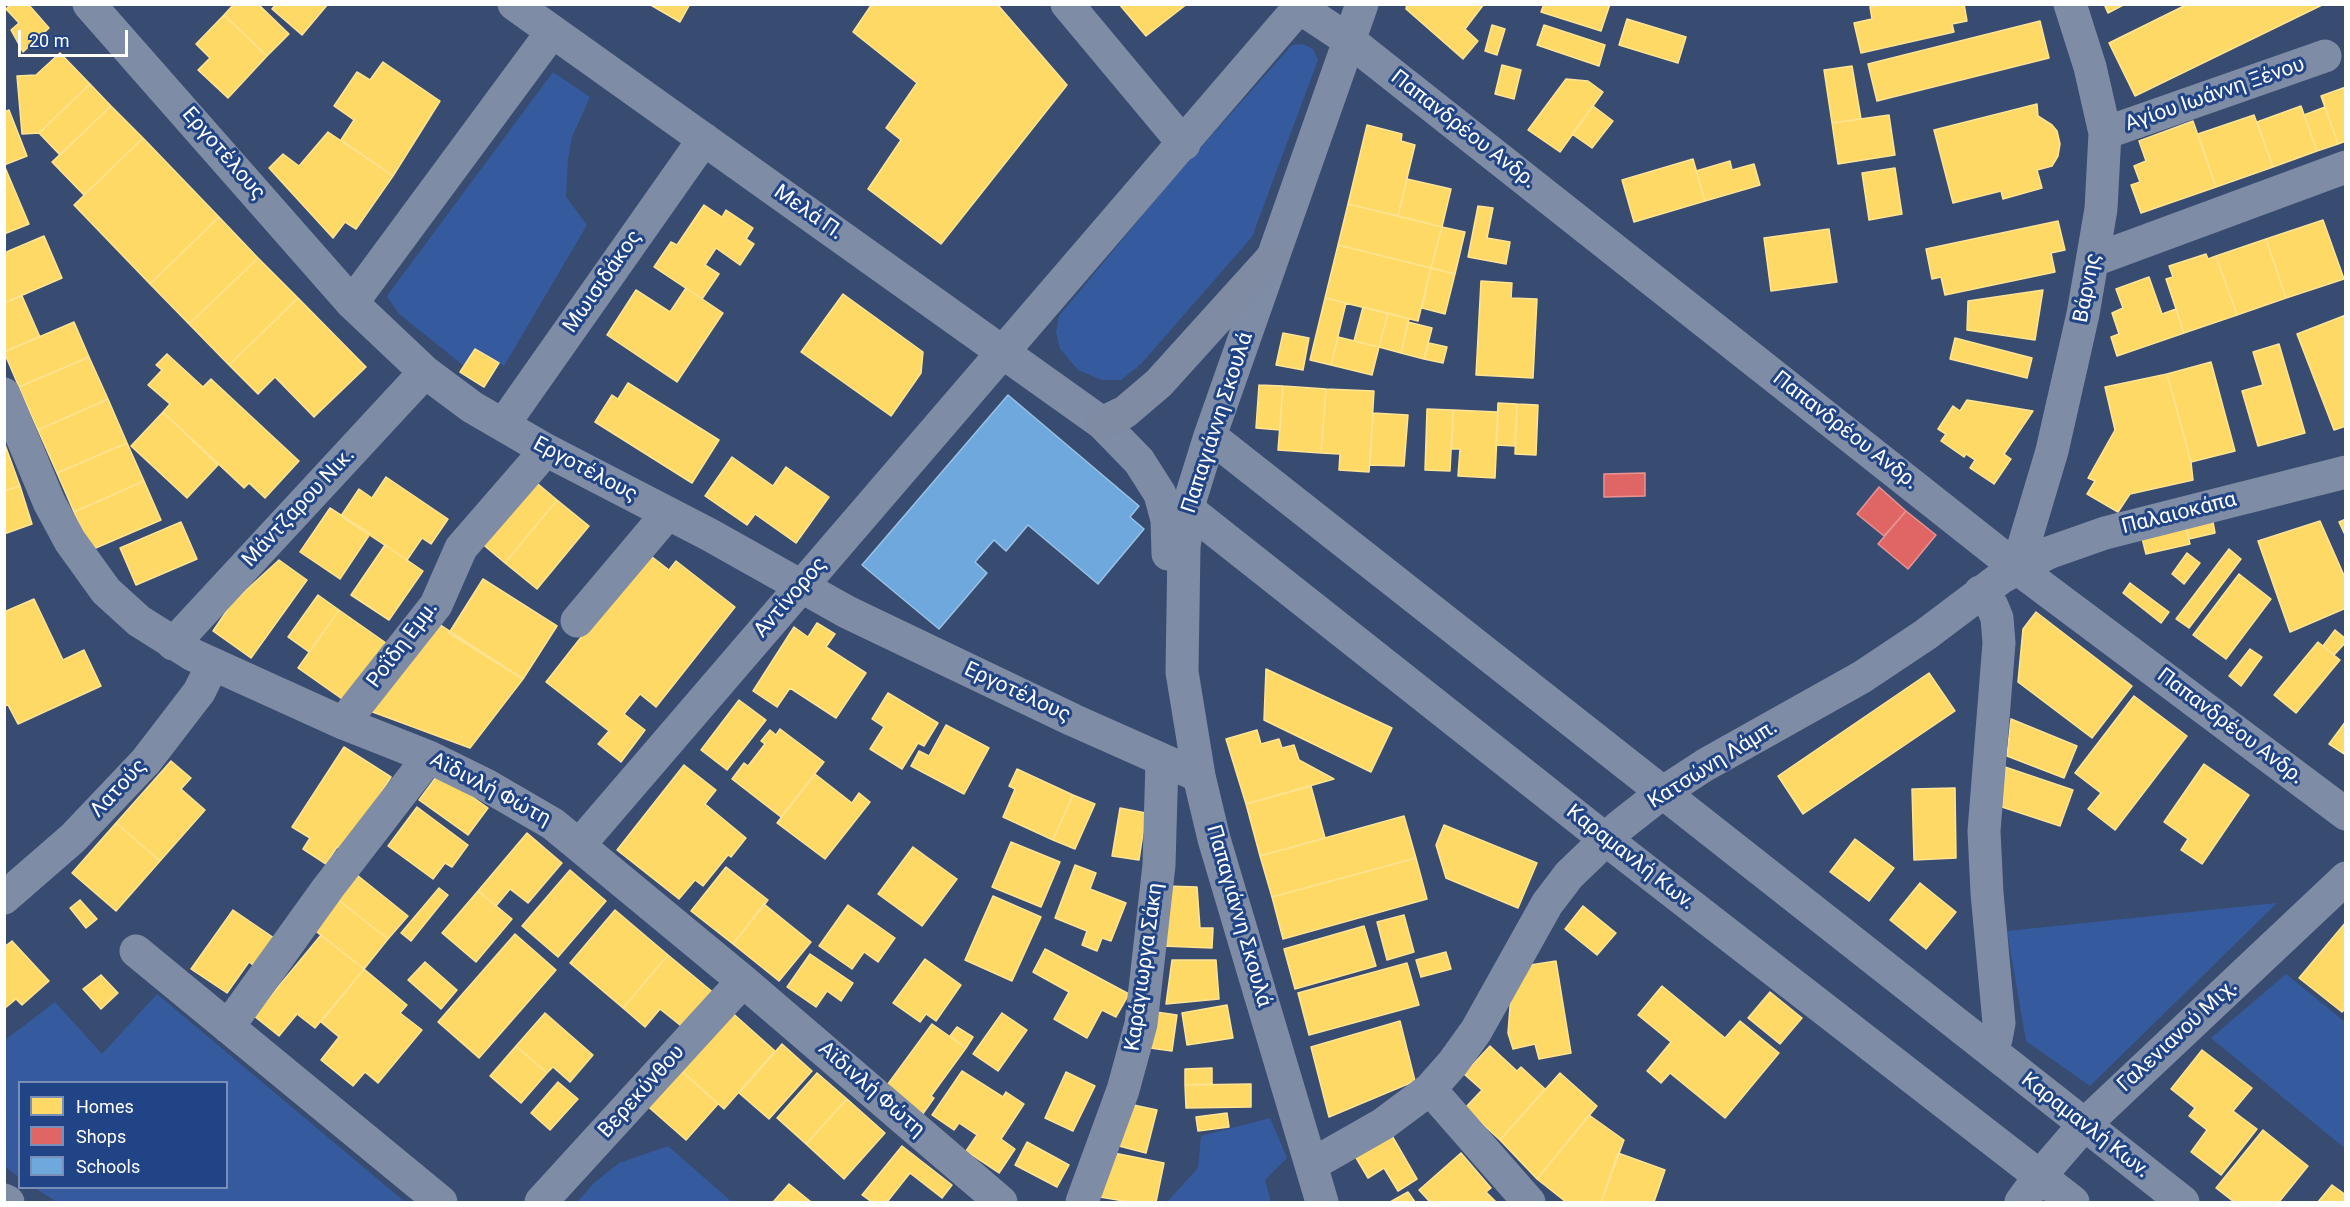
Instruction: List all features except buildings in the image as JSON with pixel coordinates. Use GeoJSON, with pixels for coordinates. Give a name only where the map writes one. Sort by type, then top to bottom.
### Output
{"type":"FeatureCollection","features":[{"type":"Feature","properties":{"kind":"main road"},"geometry":{"type":"LineString","coordinates":[[1102,423],[1125,412],[1159,383],[1272,258]]}},
{"type":"Feature","properties":{"kind":"street","name":"Εργοτέλους"},"geometry":{"type":"LineString","coordinates":[[89,4],[352,303],[425,372],[472,407],[546,450],[668,513],[800,587],[905,640],[1199,776]]}},
{"type":"Feature","properties":{"kind":"street","name":"Μελά Π."},"geometry":{"type":"LineString","coordinates":[[514,4],[1102,423],[1139,461],[1154,483],[1163,502],[1168,531],[1170,600],[1176,632],[1182,647]]}},
{"type":"Feature","properties":{"kind":"street"},"geometry":{"type":"LineString","coordinates":[[1067,4],[1184,144]]}},
{"type":"Feature","properties":{"kind":"street","name":"Παπαγιάννη Σκουλά"},"geometry":{"type":"LineString","coordinates":[[1322,1203],[1214,839],[1199,776],[1186,703],[1182,647],[1184,547],[1189,510],[1210,436],[1362,4]]}},
{"type":"Feature","properties":{"kind":"street","name":"Βάρνης"},"geometry":{"type":"LineString","coordinates":[[2018,568],[2052,451],[2094,260],[2101,209],[2105,133],[2090,67],[2070,4]]}},
{"type":"Feature","properties":{"kind":"street","name":"Αντίνορος"},"geometry":{"type":"LineString","coordinates":[[580,844],[1301,6]]}},
{"type":"Feature","properties":{"kind":"street","name":"Παπανδρέου Ανδρ."},"geometry":{"type":"LineString","coordinates":[[1301,6],[1350,41],[2018,568],[2346,814]]}},
{"type":"Feature","properties":{"kind":"street"},"geometry":{"type":"LineString","coordinates":[[352,303],[552,32]]}},
{"type":"Feature","properties":{"kind":"street","name":"Αγίου Ιωάννη Ξένου"},"geometry":{"type":"LineString","coordinates":[[2105,133],[2325,56]]}},
{"type":"Feature","properties":{"kind":"street","name":"Μωισιδάκος"},"geometry":{"type":"LineString","coordinates":[[503,425],[704,140]]}},
{"type":"Feature","properties":{"kind":"street"},"geometry":{"type":"LineString","coordinates":[[2094,260],[2346,167]]}},
{"type":"Feature","properties":{"kind":"street","name":"Μάντζαρου Νικ."},"geometry":{"type":"LineString","coordinates":[[173,644],[425,372]]}},
{"type":"Feature","properties":{"kind":"street","name":"Αϊδινλή Φώτη"},"geometry":{"type":"LineString","coordinates":[[4,394],[49,502],[70,541],[106,591],[139,621],[173,644],[213,664],[486,784],[553,824],[744,981],[1001,1203]]}},
{"type":"Feature","properties":{"kind":"street","name":"Καραμανλή Κων."},"geometry":{"type":"LineString","coordinates":[[1210,436],[2183,1203]]}},
{"type":"Feature","properties":{"kind":"street","name":"Ροΐδη Εμμ."},"geometry":{"type":"LineString","coordinates":[[343,723],[436,605],[461,548],[546,450]]}},
{"type":"Feature","properties":{"kind":"street","name":"Παλαιοκάπα"},"geometry":{"type":"LineString","coordinates":[[2018,568],[2048,553],[2105,533],[2346,472]]}},
{"type":"Feature","properties":{"kind":"street","name":"Καραμανλή Κων."},"geometry":{"type":"LineString","coordinates":[[1189,510],[1605,839],[2073,1203]]}},
{"type":"Feature","properties":{"kind":"street"},"geometry":{"type":"LineString","coordinates":[[577,621],[668,513]]}},
{"type":"Feature","properties":{"kind":"street","name":"Κατσώνη Λάμπ."},"geometry":{"type":"LineString","coordinates":[[1311,1165],[1383,1124],[1430,1089],[1453,1063],[1476,1031],[1547,904],[1569,875],[1605,839],[1662,793],[1705,765],[1862,676],[1925,635],[1980,592],[2018,568]]}},
{"type":"Feature","properties":{"kind":"street"},"geometry":{"type":"LineString","coordinates":[[1980,592],[1992,606],[1997,618],[1999,636],[1984,831],[1988,905],[2000,1023],[1996,1039],[1988,1048]]}},
{"type":"Feature","properties":{"kind":"street","name":"Λατούς"},"geometry":{"type":"LineString","coordinates":[[4,898],[73,838],[146,761],[199,692],[213,664]]}},
{"type":"Feature","properties":{"kind":"street"},"geometry":{"type":"LineString","coordinates":[[228,1027],[328,888],[429,757]]}},
{"type":"Feature","properties":{"kind":"street","name":"Καράγιωργα Σάκη"},"geometry":{"type":"LineString","coordinates":[[1082,1203],[1123,1090],[1141,1024],[1159,865],[1162,760]]}},
{"type":"Feature","properties":{"kind":"street","name":"Γαλενιανού Μιχ."},"geometry":{"type":"LineString","coordinates":[[2021,1203],[2040,1176],[2084,1125],[2346,878]]}},
{"type":"Feature","properties":{"kind":"street"},"geometry":{"type":"LineString","coordinates":[[136,951],[441,1203]]}},
{"type":"Feature","properties":{"kind":"street","name":"Βερεκύνθου"},"geometry":{"type":"LineString","coordinates":[[541,1203],[744,981]]}},
{"type":"Feature","properties":{"kind":"street"},"geometry":{"type":"LineString","coordinates":[[1430,1089],[1529,1203]]}},
{"type":"Feature","properties":{"kind":"shaded area"},"geometry":{"type":"Polygon","coordinates":[[[1303,44],[1313,49],[1318,60],[1252,237],[1141,364],[1121,380],[1102,380],[1078,370],[1060,349],[1056,332],[1059,316],[1171,181],[1292,45],[1303,44]]]}},
{"type":"Feature","properties":{"kind":"shaded area"},"geometry":{"type":"Polygon","coordinates":[[[553,72],[590,97],[572,137],[566,197],[587,225],[504,366],[475,349],[464,366],[399,314],[387,296],[553,72]]]}},
{"type":"Feature","properties":{"kind":"shaded area"},"geometry":{"type":"Polygon","coordinates":[[[2277,903],[2090,1086],[2026,1041],[2007,931],[2277,903]]]}},
{"type":"Feature","properties":{"kind":"shaded area"},"geometry":{"type":"Polygon","coordinates":[[[2286,974],[2345,1022],[2346,1144],[2343,1147],[2211,1038],[2286,974]]]}},
{"type":"Feature","properties":{"kind":"shaded area"},"geometry":{"type":"Polygon","coordinates":[[[157,994],[405,1202],[57,1202],[37,1189],[228,1189],[228,1081],[18,1081],[18,1176],[5,1167],[5,1040],[55,1002],[102,1054],[157,994]]]}},
{"type":"Feature","properties":{"kind":"shaded area"},"geometry":{"type":"Polygon","coordinates":[[[1270,1118],[1287,1158],[1265,1180],[1271,1202],[1167,1202],[1198,1168],[1201,1136],[1270,1118]]]}},
{"type":"Feature","properties":{"kind":"shaded area"},"geometry":{"type":"Polygon","coordinates":[[[668,1146],[732,1202],[577,1202],[595,1182],[619,1163],[668,1146]]]}}]}
